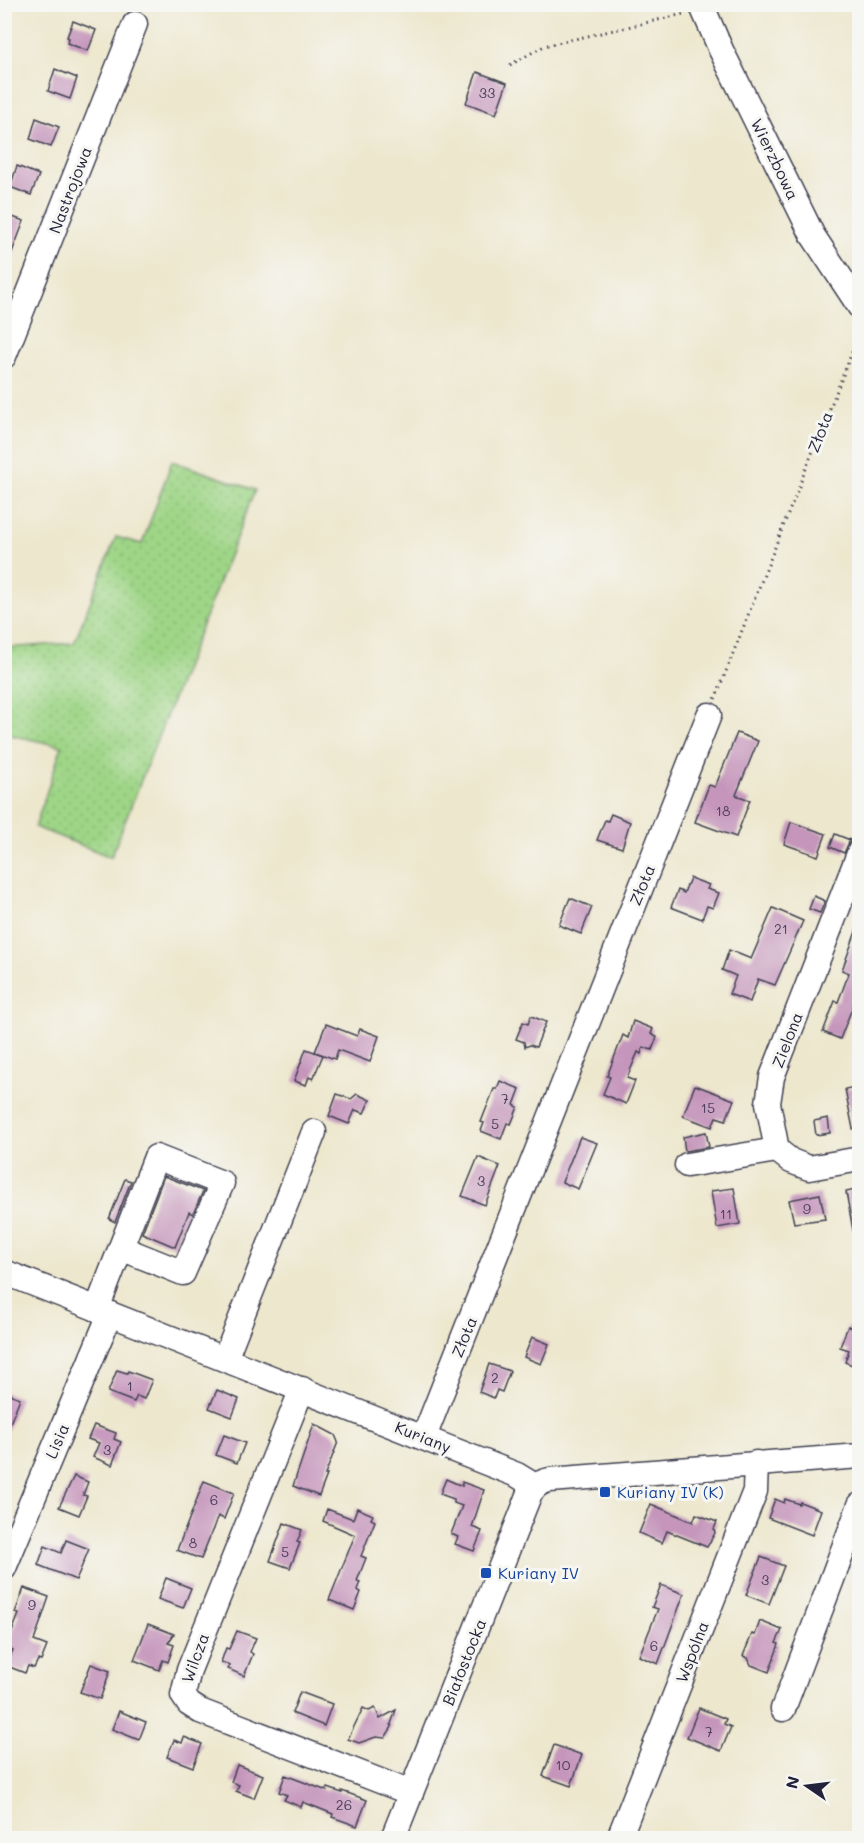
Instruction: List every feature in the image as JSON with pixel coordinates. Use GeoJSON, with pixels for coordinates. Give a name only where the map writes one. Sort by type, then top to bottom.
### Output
{"type":"FeatureCollection","features":[{"type":"Feature","properties":{"kind":"street","name":"Wierzbowa"},"geometry":{"type":"LineString","coordinates":[[702,7],[813,236],[860,308]]}},
{"type":"Feature","properties":{"kind":"street","name":"Nastrojowa"},"geometry":{"type":"LineString","coordinates":[[4,356],[135,24]]}},
{"type":"Feature","properties":{"kind":"street","name":"Złota"},"geometry":{"type":"LineString","coordinates":[[424,1437],[709,715]]}},
{"type":"Feature","properties":{"kind":"street","name":"Zielona"},"geometry":{"type":"LineString","coordinates":[[777,1150],[768,1103],[772,1077],[860,851]]}},
{"type":"Feature","properties":{"kind":"street"},"geometry":{"type":"LineString","coordinates":[[225,1359],[314,1132]]}},
{"type":"Feature","properties":{"kind":"street"},"geometry":{"type":"LineString","coordinates":[[687,1165],[777,1150],[790,1161],[809,1168],[860,1159]]}},
{"type":"Feature","properties":{"kind":"street","name":"Lisia"},"geometry":{"type":"LineString","coordinates":[[4,1568],[103,1312],[121,1248],[156,1157],[222,1183],[183,1273],[121,1248]]}},
{"type":"Feature","properties":{"kind":"street","name":"Kuriany"},"geometry":{"type":"LineString","coordinates":[[4,1272],[424,1437],[517,1475],[535,1486]]}},
{"type":"Feature","properties":{"kind":"street","name":"Wilcza"},"geometry":{"type":"LineString","coordinates":[[302,1389],[189,1670],[183,1695],[189,1704],[200,1711],[411,1794]]}},
{"type":"Feature","properties":{"kind":"street"},"geometry":{"type":"LineString","coordinates":[[535,1486],[541,1481],[550,1480],[860,1456]]}},
{"type":"Feature","properties":{"kind":"street","name":"Wspólna"},"geometry":{"type":"LineString","coordinates":[[619,1839],[755,1491],[756,1463]]}},
{"type":"Feature","properties":{"kind":"street","name":"Białostocka"},"geometry":{"type":"LineString","coordinates":[[393,1839],[530,1493],[535,1486]]}},
{"type":"Feature","properties":{"kind":"street"},"geometry":{"type":"LineString","coordinates":[[783,1709],[860,1505]]}},
{"type":"Feature","properties":{"kind":"path"},"geometry":{"type":"LineString","coordinates":[[510,65],[544,46],[702,7]]}},
{"type":"Feature","properties":{"kind":"path","name":"Złota"},"geometry":{"type":"LineString","coordinates":[[709,715],[860,332]]}},
{"type":"Feature","properties":{"kind":"green space"},"geometry":{"type":"Polygon","coordinates":[[[172,461],[255,490],[111,857],[35,827],[62,746],[5,734],[5,648],[74,643],[116,537],[142,544],[172,461]]]}},
{"type":"Feature","properties":{"kind":"building"},"geometry":{"type":"Polygon","coordinates":[[[73,21],[96,30],[88,51],[67,43],[73,21]]]}},
{"type":"Feature","properties":{"kind":"building"},"geometry":{"type":"Polygon","coordinates":[[[55,69],[77,78],[70,99],[48,91],[55,69]]]}},
{"type":"Feature","properties":{"kind":"building"},"geometry":{"type":"Polygon","coordinates":[[[477,72],[507,83],[496,114],[466,103],[477,72]]]}},
{"type":"Feature","properties":{"kind":"building"},"geometry":{"type":"Polygon","coordinates":[[[36,118],[59,127],[51,147],[30,139],[36,118]]]}},
{"type":"Feature","properties":{"kind":"building"},"geometry":{"type":"Polygon","coordinates":[[[17,166],[39,175],[31,195],[10,187],[17,166]]]}},
{"type":"Feature","properties":{"kind":"building"},"geometry":{"type":"Polygon","coordinates":[[[4,214],[24,221],[6,268],[4,268],[4,214]]]}},
{"type":"Feature","properties":{"kind":"building"},"geometry":{"type":"Polygon","coordinates":[[[737,733],[758,741],[736,795],[750,800],[736,837],[695,822],[709,785],[715,787],[737,733]]]}},
{"type":"Feature","properties":{"kind":"building"},"geometry":{"type":"Polygon","coordinates":[[[611,814],[630,822],[622,848],[597,840],[605,820],[608,821],[611,814]]]}},
{"type":"Feature","properties":{"kind":"building"},"geometry":{"type":"Polygon","coordinates":[[[791,822],[826,834],[818,856],[784,844],[791,822]]]}},
{"type":"Feature","properties":{"kind":"building"},"geometry":{"type":"Polygon","coordinates":[[[835,834],[850,840],[844,853],[830,847],[835,834]]]}},
{"type":"Feature","properties":{"kind":"building"},"geometry":{"type":"Polygon","coordinates":[[[690,878],[709,885],[707,889],[719,893],[713,908],[707,906],[702,919],[671,907],[678,890],[684,893],[690,878]]]}},
{"type":"Feature","properties":{"kind":"building"},"geometry":{"type":"Polygon","coordinates":[[[814,896],[825,901],[820,913],[809,909],[814,896]]]}},
{"type":"Feature","properties":{"kind":"building"},"geometry":{"type":"Polygon","coordinates":[[[570,898],[592,907],[581,934],[559,925],[570,898]]]}},
{"type":"Feature","properties":{"kind":"building"},"geometry":{"type":"Polygon","coordinates":[[[773,908],[803,921],[775,985],[758,979],[750,1002],[729,994],[736,976],[722,970],[729,950],[751,959],[773,908]]]}},
{"type":"Feature","properties":{"kind":"building"},"geometry":{"type":"Polygon","coordinates":[[[858,926],[860,988],[840,1039],[823,1032],[849,973],[842,970],[858,926]]]}},
{"type":"Feature","properties":{"kind":"building"},"geometry":{"type":"Polygon","coordinates":[[[531,1016],[546,1022],[536,1047],[530,1045],[525,1047],[524,1042],[516,1039],[523,1022],[528,1024],[531,1016]]]}},
{"type":"Feature","properties":{"kind":"building"},"geometry":{"type":"Polygon","coordinates":[[[633,1021],[653,1029],[651,1034],[657,1037],[652,1050],[643,1047],[641,1054],[638,1052],[627,1078],[635,1081],[626,1104],[603,1094],[610,1077],[607,1076],[623,1035],[628,1038],[633,1021]]]}},
{"type":"Feature","properties":{"kind":"building"},"geometry":{"type":"Polygon","coordinates":[[[326,1024],[357,1036],[360,1029],[379,1036],[370,1062],[338,1050],[335,1059],[315,1052],[326,1024]]]}},
{"type":"Feature","properties":{"kind":"building"},"geometry":{"type":"Polygon","coordinates":[[[306,1049],[323,1055],[313,1079],[309,1077],[306,1085],[294,1081],[306,1049]]]}},
{"type":"Feature","properties":{"kind":"building"},"geometry":{"type":"Polygon","coordinates":[[[500,1081],[520,1089],[514,1105],[518,1107],[511,1124],[507,1123],[501,1139],[481,1131],[484,1123],[481,1122],[494,1089],[497,1089],[500,1081]]]}},
{"type":"Feature","properties":{"kind":"building"},"geometry":{"type":"Polygon","coordinates":[[[695,1085],[734,1100],[726,1120],[716,1117],[712,1127],[683,1116],[695,1085]]]}},
{"type":"Feature","properties":{"kind":"building"},"geometry":{"type":"Polygon","coordinates":[[[860,1086],[860,1128],[853,1129],[845,1089],[860,1086]]]}},
{"type":"Feature","properties":{"kind":"building"},"geometry":{"type":"Polygon","coordinates":[[[337,1094],[351,1099],[357,1094],[370,1100],[364,1113],[355,1110],[349,1124],[329,1116],[337,1094]]]}},
{"type":"Feature","properties":{"kind":"building"},"geometry":{"type":"Polygon","coordinates":[[[828,1118],[830,1133],[816,1135],[814,1121],[828,1118]]]}},
{"type":"Feature","properties":{"kind":"building"},"geometry":{"type":"Polygon","coordinates":[[[706,1132],[709,1147],[685,1151],[683,1137],[706,1132]]]}},
{"type":"Feature","properties":{"kind":"building"},"geometry":{"type":"Polygon","coordinates":[[[580,1137],[597,1143],[578,1189],[562,1182],[580,1137]]]}},
{"type":"Feature","properties":{"kind":"building"},"geometry":{"type":"Polygon","coordinates":[[[478,1157],[500,1166],[485,1205],[462,1196],[478,1157]]]}},
{"type":"Feature","properties":{"kind":"building"},"geometry":{"type":"Polygon","coordinates":[[[164,1176],[203,1191],[193,1214],[189,1212],[175,1247],[142,1233],[164,1176]]]}},
{"type":"Feature","properties":{"kind":"building"},"geometry":{"type":"Polygon","coordinates":[[[125,1179],[131,1181],[115,1222],[109,1219],[125,1179]]]}},
{"type":"Feature","properties":{"kind":"building"},"geometry":{"type":"Polygon","coordinates":[[[734,1188],[740,1224],[717,1228],[711,1191],[734,1188]]]}},
{"type":"Feature","properties":{"kind":"building"},"geometry":{"type":"Polygon","coordinates":[[[860,1189],[860,1230],[853,1230],[846,1192],[860,1189]]]}},
{"type":"Feature","properties":{"kind":"building"},"geometry":{"type":"Polygon","coordinates":[[[820,1194],[825,1219],[794,1223],[789,1200],[820,1194]]]}},
{"type":"Feature","properties":{"kind":"building"},"geometry":{"type":"Polygon","coordinates":[[[848,1326],[857,1330],[860,1326],[860,1368],[845,1362],[849,1350],[840,1347],[848,1326]]]}},
{"type":"Feature","properties":{"kind":"building"},"geometry":{"type":"Polygon","coordinates":[[[532,1337],[549,1344],[541,1364],[524,1357],[532,1337]]]}},
{"type":"Feature","properties":{"kind":"building"},"geometry":{"type":"Polygon","coordinates":[[[489,1364],[510,1371],[502,1392],[497,1390],[494,1398],[479,1392],[489,1364]]]}},
{"type":"Feature","properties":{"kind":"building"},"geometry":{"type":"Polygon","coordinates":[[[117,1370],[127,1373],[128,1371],[152,1380],[144,1399],[137,1396],[134,1402],[108,1392],[117,1370]]]}},
{"type":"Feature","properties":{"kind":"building"},"geometry":{"type":"Polygon","coordinates":[[[217,1390],[239,1399],[232,1417],[209,1408],[217,1390]]]}},
{"type":"Feature","properties":{"kind":"building"},"geometry":{"type":"Polygon","coordinates":[[[4,1392],[20,1398],[5,1436],[4,1436],[4,1392]]]}},
{"type":"Feature","properties":{"kind":"building"},"geometry":{"type":"Polygon","coordinates":[[[314,1424],[335,1435],[338,1442],[319,1496],[293,1486],[314,1424]]]}},
{"type":"Feature","properties":{"kind":"building"},"geometry":{"type":"Polygon","coordinates":[[[94,1425],[116,1433],[114,1439],[121,1442],[112,1465],[93,1457],[99,1443],[88,1439],[94,1425]]]}},
{"type":"Feature","properties":{"kind":"building"},"geometry":{"type":"Polygon","coordinates":[[[224,1435],[245,1443],[237,1463],[216,1455],[224,1435]]]}},
{"type":"Feature","properties":{"kind":"building"},"geometry":{"type":"Polygon","coordinates":[[[74,1476],[88,1482],[83,1495],[87,1496],[79,1515],[59,1507],[74,1476]]]}},
{"type":"Feature","properties":{"kind":"building"},"geometry":{"type":"Polygon","coordinates":[[[446,1479],[462,1486],[462,1482],[484,1490],[472,1527],[482,1531],[474,1551],[455,1544],[458,1537],[451,1534],[462,1506],[454,1503],[454,1499],[440,1494],[446,1479]]]}},
{"type":"Feature","properties":{"kind":"building"},"geometry":{"type":"Polygon","coordinates":[[[204,1481],[234,1493],[224,1519],[218,1516],[201,1559],[177,1550],[204,1481]]]}},
{"type":"Feature","properties":{"kind":"building"},"geometry":{"type":"Polygon","coordinates":[[[775,1499],[784,1503],[785,1499],[799,1504],[800,1502],[821,1510],[812,1535],[768,1518],[775,1499]]]}},
{"type":"Feature","properties":{"kind":"building"},"geometry":{"type":"Polygon","coordinates":[[[651,1504],[693,1522],[696,1514],[717,1522],[715,1533],[707,1547],[667,1531],[662,1543],[639,1533],[651,1504]]]}},
{"type":"Feature","properties":{"kind":"building"},"geometry":{"type":"Polygon","coordinates":[[[357,1508],[373,1515],[371,1519],[375,1521],[361,1556],[366,1558],[357,1581],[360,1582],[357,1590],[361,1592],[354,1610],[329,1600],[355,1535],[323,1521],[327,1509],[353,1519],[357,1508]]]}},
{"type":"Feature","properties":{"kind":"building"},"geometry":{"type":"Polygon","coordinates":[[[284,1523],[302,1530],[297,1542],[300,1543],[290,1568],[270,1561],[284,1523]]]}},
{"type":"Feature","properties":{"kind":"building"},"geometry":{"type":"Polygon","coordinates":[[[66,1540],[89,1549],[76,1580],[38,1565],[45,1546],[61,1553],[66,1540]]]}},
{"type":"Feature","properties":{"kind":"building"},"geometry":{"type":"Polygon","coordinates":[[[761,1557],[784,1566],[769,1604],[746,1595],[761,1557]]]}},
{"type":"Feature","properties":{"kind":"building"},"geometry":{"type":"Polygon","coordinates":[[[166,1578],[191,1588],[183,1608],[158,1599],[166,1578]]]}},
{"type":"Feature","properties":{"kind":"building"},"geometry":{"type":"Polygon","coordinates":[[[661,1585],[684,1594],[658,1664],[639,1656],[658,1609],[652,1607],[661,1585]]]}},
{"type":"Feature","properties":{"kind":"building"},"geometry":{"type":"Polygon","coordinates":[[[24,1588],[49,1597],[34,1641],[47,1646],[41,1661],[38,1660],[34,1668],[28,1666],[25,1673],[7,1666],[13,1650],[6,1647],[19,1614],[15,1613],[24,1588]]]}},
{"type":"Feature","properties":{"kind":"building"},"geometry":{"type":"Polygon","coordinates":[[[760,1621],[782,1630],[776,1643],[779,1644],[769,1672],[751,1665],[748,1658],[743,1656],[760,1621]]]}},
{"type":"Feature","properties":{"kind":"building"},"geometry":{"type":"Polygon","coordinates":[[[148,1624],[174,1634],[168,1643],[174,1645],[168,1662],[163,1660],[159,1670],[134,1660],[148,1624]]]}},
{"type":"Feature","properties":{"kind":"building"},"geometry":{"type":"Polygon","coordinates":[[[237,1631],[256,1638],[250,1652],[253,1654],[244,1676],[228,1669],[230,1665],[221,1662],[226,1648],[229,1649],[237,1631]]]}},
{"type":"Feature","properties":{"kind":"building"},"geometry":{"type":"Polygon","coordinates":[[[91,1664],[110,1671],[100,1699],[80,1692],[91,1664]]]}},
{"type":"Feature","properties":{"kind":"building"},"geometry":{"type":"Polygon","coordinates":[[[300,1692],[332,1704],[324,1726],[292,1713],[300,1692]]]}},
{"type":"Feature","properties":{"kind":"building"},"geometry":{"type":"Polygon","coordinates":[[[363,1708],[369,1711],[375,1708],[380,1719],[396,1710],[392,1727],[385,1738],[376,1737],[359,1743],[348,1739],[363,1708]]]}},
{"type":"Feature","properties":{"kind":"building"},"geometry":{"type":"Polygon","coordinates":[[[699,1708],[726,1719],[724,1724],[731,1727],[721,1751],[687,1737],[699,1708]]]}},
{"type":"Feature","properties":{"kind":"building"},"geometry":{"type":"Polygon","coordinates":[[[119,1711],[146,1722],[139,1740],[112,1729],[119,1711]]]}},
{"type":"Feature","properties":{"kind":"building"},"geometry":{"type":"Polygon","coordinates":[[[184,1737],[202,1744],[193,1767],[167,1757],[174,1740],[182,1743],[184,1737]]]}},
{"type":"Feature","properties":{"kind":"building"},"geometry":{"type":"Polygon","coordinates":[[[554,1745],[582,1755],[571,1786],[543,1776],[554,1745]]]}},
{"type":"Feature","properties":{"kind":"building"},"geometry":{"type":"Polygon","coordinates":[[[237,1765],[263,1775],[254,1798],[236,1791],[239,1785],[231,1782],[237,1765]]]}},
{"type":"Feature","properties":{"kind":"building"},"geometry":{"type":"Polygon","coordinates":[[[285,1775],[327,1791],[328,1788],[342,1793],[342,1791],[367,1800],[357,1826],[332,1817],[333,1814],[303,1802],[301,1807],[284,1800],[287,1795],[279,1792],[285,1775]]]}},
{"type":"Feature","properties":{"kind":"place","name":"Kuriany IV (K)"},"geometry":{"type":"Point","coordinates":[605,1492]}},
{"type":"Feature","properties":{"kind":"place","name":"Kuriany IV"},"geometry":{"type":"Point","coordinates":[486,1573]}}]}
